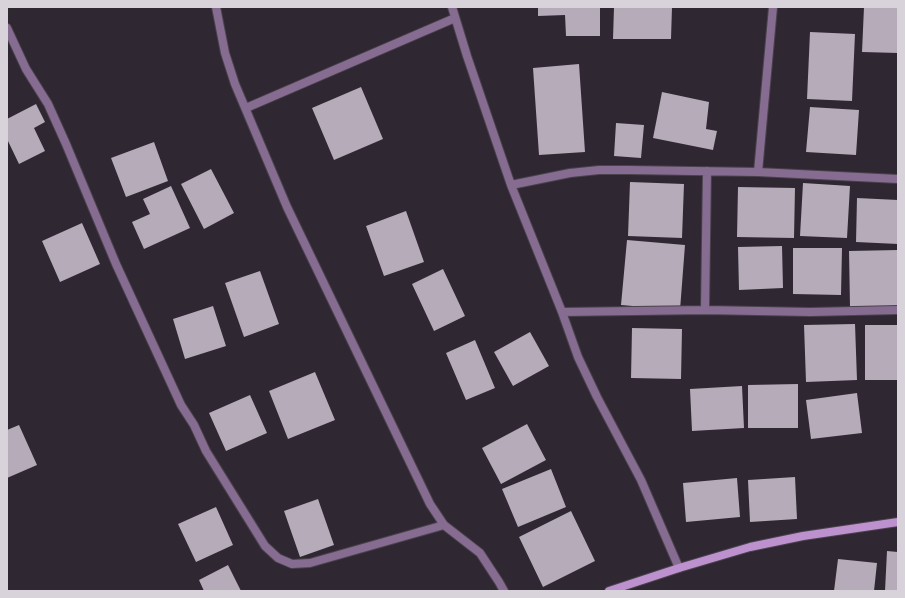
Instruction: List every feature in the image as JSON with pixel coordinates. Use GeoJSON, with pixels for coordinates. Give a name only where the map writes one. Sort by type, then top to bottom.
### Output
{"type":"FeatureCollection","features":[{"type":"Feature","properties":{"kind":"main road"},"geometry":{"type":"LineString","coordinates":[[609,591],[750,547],[818,534],[898,522]]}},
{"type":"Feature","properties":{"kind":"street"},"geometry":{"type":"LineString","coordinates":[[216,7],[225,52],[235,84],[287,207],[430,504],[444,525],[480,553],[504,591]]}},
{"type":"Feature","properties":{"kind":"street"},"geometry":{"type":"LineString","coordinates":[[452,7],[511,185],[562,312],[578,357],[597,397],[642,480],[679,568]]}},
{"type":"Feature","properties":{"kind":"street"},"geometry":{"type":"LineString","coordinates":[[758,172],[773,7]]}},
{"type":"Feature","properties":{"kind":"street"},"geometry":{"type":"LineString","coordinates":[[246,108],[455,18]]}},
{"type":"Feature","properties":{"kind":"street"},"geometry":{"type":"LineString","coordinates":[[7,28],[26,69],[48,104],[54,117],[116,264],[181,405],[194,425],[206,451],[265,546],[278,558],[292,564],[310,563],[444,525]]}},
{"type":"Feature","properties":{"kind":"street"},"geometry":{"type":"LineString","coordinates":[[511,185],[570,173],[599,170],[758,172],[898,179]]}},
{"type":"Feature","properties":{"kind":"street"},"geometry":{"type":"LineString","coordinates":[[705,310],[707,171]]}},
{"type":"Feature","properties":{"kind":"street"},"geometry":{"type":"LineString","coordinates":[[562,312],[705,310],[810,312],[898,310]]}},
{"type":"Feature","properties":{"kind":"building"},"geometry":{"type":"Polygon","coordinates":[[[538,7],[600,7],[600,36],[566,36],[565,15],[538,16],[538,7]]]}},
{"type":"Feature","properties":{"kind":"building"},"geometry":{"type":"Polygon","coordinates":[[[614,7],[672,7],[671,39],[613,39],[614,7]]]}},
{"type":"Feature","properties":{"kind":"building"},"geometry":{"type":"Polygon","coordinates":[[[864,7],[898,7],[898,53],[862,52],[864,7]]]}},
{"type":"Feature","properties":{"kind":"building"},"geometry":{"type":"Polygon","coordinates":[[[810,32],[855,34],[852,101],[807,99],[810,32]]]}},
{"type":"Feature","properties":{"kind":"building"},"geometry":{"type":"Polygon","coordinates":[[[579,64],[585,152],[539,155],[533,68],[579,64]]]}},
{"type":"Feature","properties":{"kind":"building"},"geometry":{"type":"Polygon","coordinates":[[[361,87],[383,139],[334,160],[312,108],[361,87]]]}},
{"type":"Feature","properties":{"kind":"building"},"geometry":{"type":"Polygon","coordinates":[[[662,92],[709,102],[706,129],[717,131],[713,150],[653,138],[662,92]]]}},
{"type":"Feature","properties":{"kind":"building"},"geometry":{"type":"Polygon","coordinates":[[[36,104],[45,122],[34,128],[45,151],[19,164],[7,139],[7,119],[36,104]]]}},
{"type":"Feature","properties":{"kind":"building"},"geometry":{"type":"Polygon","coordinates":[[[810,107],[859,110],[856,155],[806,152],[810,107]]]}},
{"type":"Feature","properties":{"kind":"building"},"geometry":{"type":"Polygon","coordinates":[[[616,123],[644,125],[641,158],[614,156],[616,123]]]}},
{"type":"Feature","properties":{"kind":"building"},"geometry":{"type":"Polygon","coordinates":[[[154,142],[168,181],[126,197],[111,158],[154,142]]]}},
{"type":"Feature","properties":{"kind":"building"},"geometry":{"type":"Polygon","coordinates":[[[211,169],[234,213],[204,229],[181,184],[211,169]]]}},
{"type":"Feature","properties":{"kind":"building"},"geometry":{"type":"Polygon","coordinates":[[[630,182],[684,184],[682,238],[628,236],[630,182]]]}},
{"type":"Feature","properties":{"kind":"building"},"geometry":{"type":"Polygon","coordinates":[[[803,183],[850,186],[847,238],[800,236],[803,183]]]}},
{"type":"Feature","properties":{"kind":"building"},"geometry":{"type":"Polygon","coordinates":[[[171,186],[190,228],[144,249],[132,222],[150,214],[143,199],[171,186]]]}},
{"type":"Feature","properties":{"kind":"building"},"geometry":{"type":"Polygon","coordinates":[[[738,187],[795,188],[794,238],[737,237],[738,187]]]}},
{"type":"Feature","properties":{"kind":"building"},"geometry":{"type":"Polygon","coordinates":[[[857,198],[898,200],[898,244],[856,242],[857,198]]]}},
{"type":"Feature","properties":{"kind":"building"},"geometry":{"type":"Polygon","coordinates":[[[406,211],[424,262],[384,276],[366,226],[406,211]]]}},
{"type":"Feature","properties":{"kind":"building"},"geometry":{"type":"Polygon","coordinates":[[[82,223],[100,264],[60,282],[42,241],[82,223]]]}},
{"type":"Feature","properties":{"kind":"building"},"geometry":{"type":"Polygon","coordinates":[[[627,240],[685,245],[680,310],[621,305],[627,240]]]}},
{"type":"Feature","properties":{"kind":"building"},"geometry":{"type":"Polygon","coordinates":[[[782,246],[783,288],[739,290],[738,247],[782,246]]]}},
{"type":"Feature","properties":{"kind":"building"},"geometry":{"type":"Polygon","coordinates":[[[793,248],[842,248],[841,295],[793,294],[793,248]]]}},
{"type":"Feature","properties":{"kind":"building"},"geometry":{"type":"Polygon","coordinates":[[[898,250],[898,306],[850,307],[849,251],[898,250]]]}},
{"type":"Feature","properties":{"kind":"building"},"geometry":{"type":"Polygon","coordinates":[[[443,269],[465,316],[434,331],[412,284],[443,269]]]}},
{"type":"Feature","properties":{"kind":"building"},"geometry":{"type":"Polygon","coordinates":[[[260,271],[279,324],[244,337],[225,283],[260,271]]]}},
{"type":"Feature","properties":{"kind":"building"},"geometry":{"type":"Polygon","coordinates":[[[213,306],[226,346],[185,359],[173,319],[213,306]]]}},
{"type":"Feature","properties":{"kind":"building"},"geometry":{"type":"Polygon","coordinates":[[[855,324],[857,380],[806,382],[804,325],[855,324]]]}},
{"type":"Feature","properties":{"kind":"building"},"geometry":{"type":"Polygon","coordinates":[[[865,325],[898,325],[898,380],[865,380],[865,325]]]}},
{"type":"Feature","properties":{"kind":"building"},"geometry":{"type":"Polygon","coordinates":[[[632,328],[682,329],[681,379],[631,378],[632,328]]]}},
{"type":"Feature","properties":{"kind":"building"},"geometry":{"type":"Polygon","coordinates":[[[530,332],[549,366],[513,386],[494,352],[530,332]]]}},
{"type":"Feature","properties":{"kind":"building"},"geometry":{"type":"Polygon","coordinates":[[[475,340],[495,388],[466,400],[446,353],[475,340]]]}},
{"type":"Feature","properties":{"kind":"building"},"geometry":{"type":"Polygon","coordinates":[[[315,372],[335,420],[288,439],[269,391],[315,372]]]}},
{"type":"Feature","properties":{"kind":"building"},"geometry":{"type":"Polygon","coordinates":[[[798,384],[798,428],[748,428],[748,385],[798,384]]]}},
{"type":"Feature","properties":{"kind":"building"},"geometry":{"type":"Polygon","coordinates":[[[742,386],[744,428],[692,431],[690,389],[742,386]]]}},
{"type":"Feature","properties":{"kind":"building"},"geometry":{"type":"Polygon","coordinates":[[[857,393],[862,433],[811,439],[806,400],[857,393]]]}},
{"type":"Feature","properties":{"kind":"building"},"geometry":{"type":"Polygon","coordinates":[[[250,395],[267,433],[226,451],[209,413],[250,395]]]}},
{"type":"Feature","properties":{"kind":"building"},"geometry":{"type":"Polygon","coordinates":[[[527,424],[546,460],[501,484],[482,448],[527,424]]]}},
{"type":"Feature","properties":{"kind":"building"},"geometry":{"type":"Polygon","coordinates":[[[19,425],[37,465],[7,478],[7,430],[19,425]]]}},
{"type":"Feature","properties":{"kind":"building"},"geometry":{"type":"Polygon","coordinates":[[[551,469],[566,507],[518,527],[502,489],[551,469]]]}},
{"type":"Feature","properties":{"kind":"building"},"geometry":{"type":"Polygon","coordinates":[[[795,477],[797,519],[750,522],[748,480],[795,477]]]}},
{"type":"Feature","properties":{"kind":"building"},"geometry":{"type":"Polygon","coordinates":[[[737,478],[740,517],[686,522],[683,483],[737,478]]]}},
{"type":"Feature","properties":{"kind":"building"},"geometry":{"type":"Polygon","coordinates":[[[318,499],[334,545],[300,557],[284,511],[318,499]]]}},
{"type":"Feature","properties":{"kind":"building"},"geometry":{"type":"Polygon","coordinates":[[[216,507],[233,545],[196,562],[178,524],[216,507]]]}},
{"type":"Feature","properties":{"kind":"building"},"geometry":{"type":"Polygon","coordinates":[[[571,511],[595,561],[543,587],[519,537],[571,511]]]}},
{"type":"Feature","properties":{"kind":"building"},"geometry":{"type":"Polygon","coordinates":[[[887,551],[898,552],[898,591],[885,591],[887,551]]]}},
{"type":"Feature","properties":{"kind":"building"},"geometry":{"type":"Polygon","coordinates":[[[838,559],[877,563],[874,591],[834,591],[838,559]]]}},
{"type":"Feature","properties":{"kind":"building"},"geometry":{"type":"Polygon","coordinates":[[[228,565],[241,591],[204,591],[199,580],[228,565]]]}}]}
